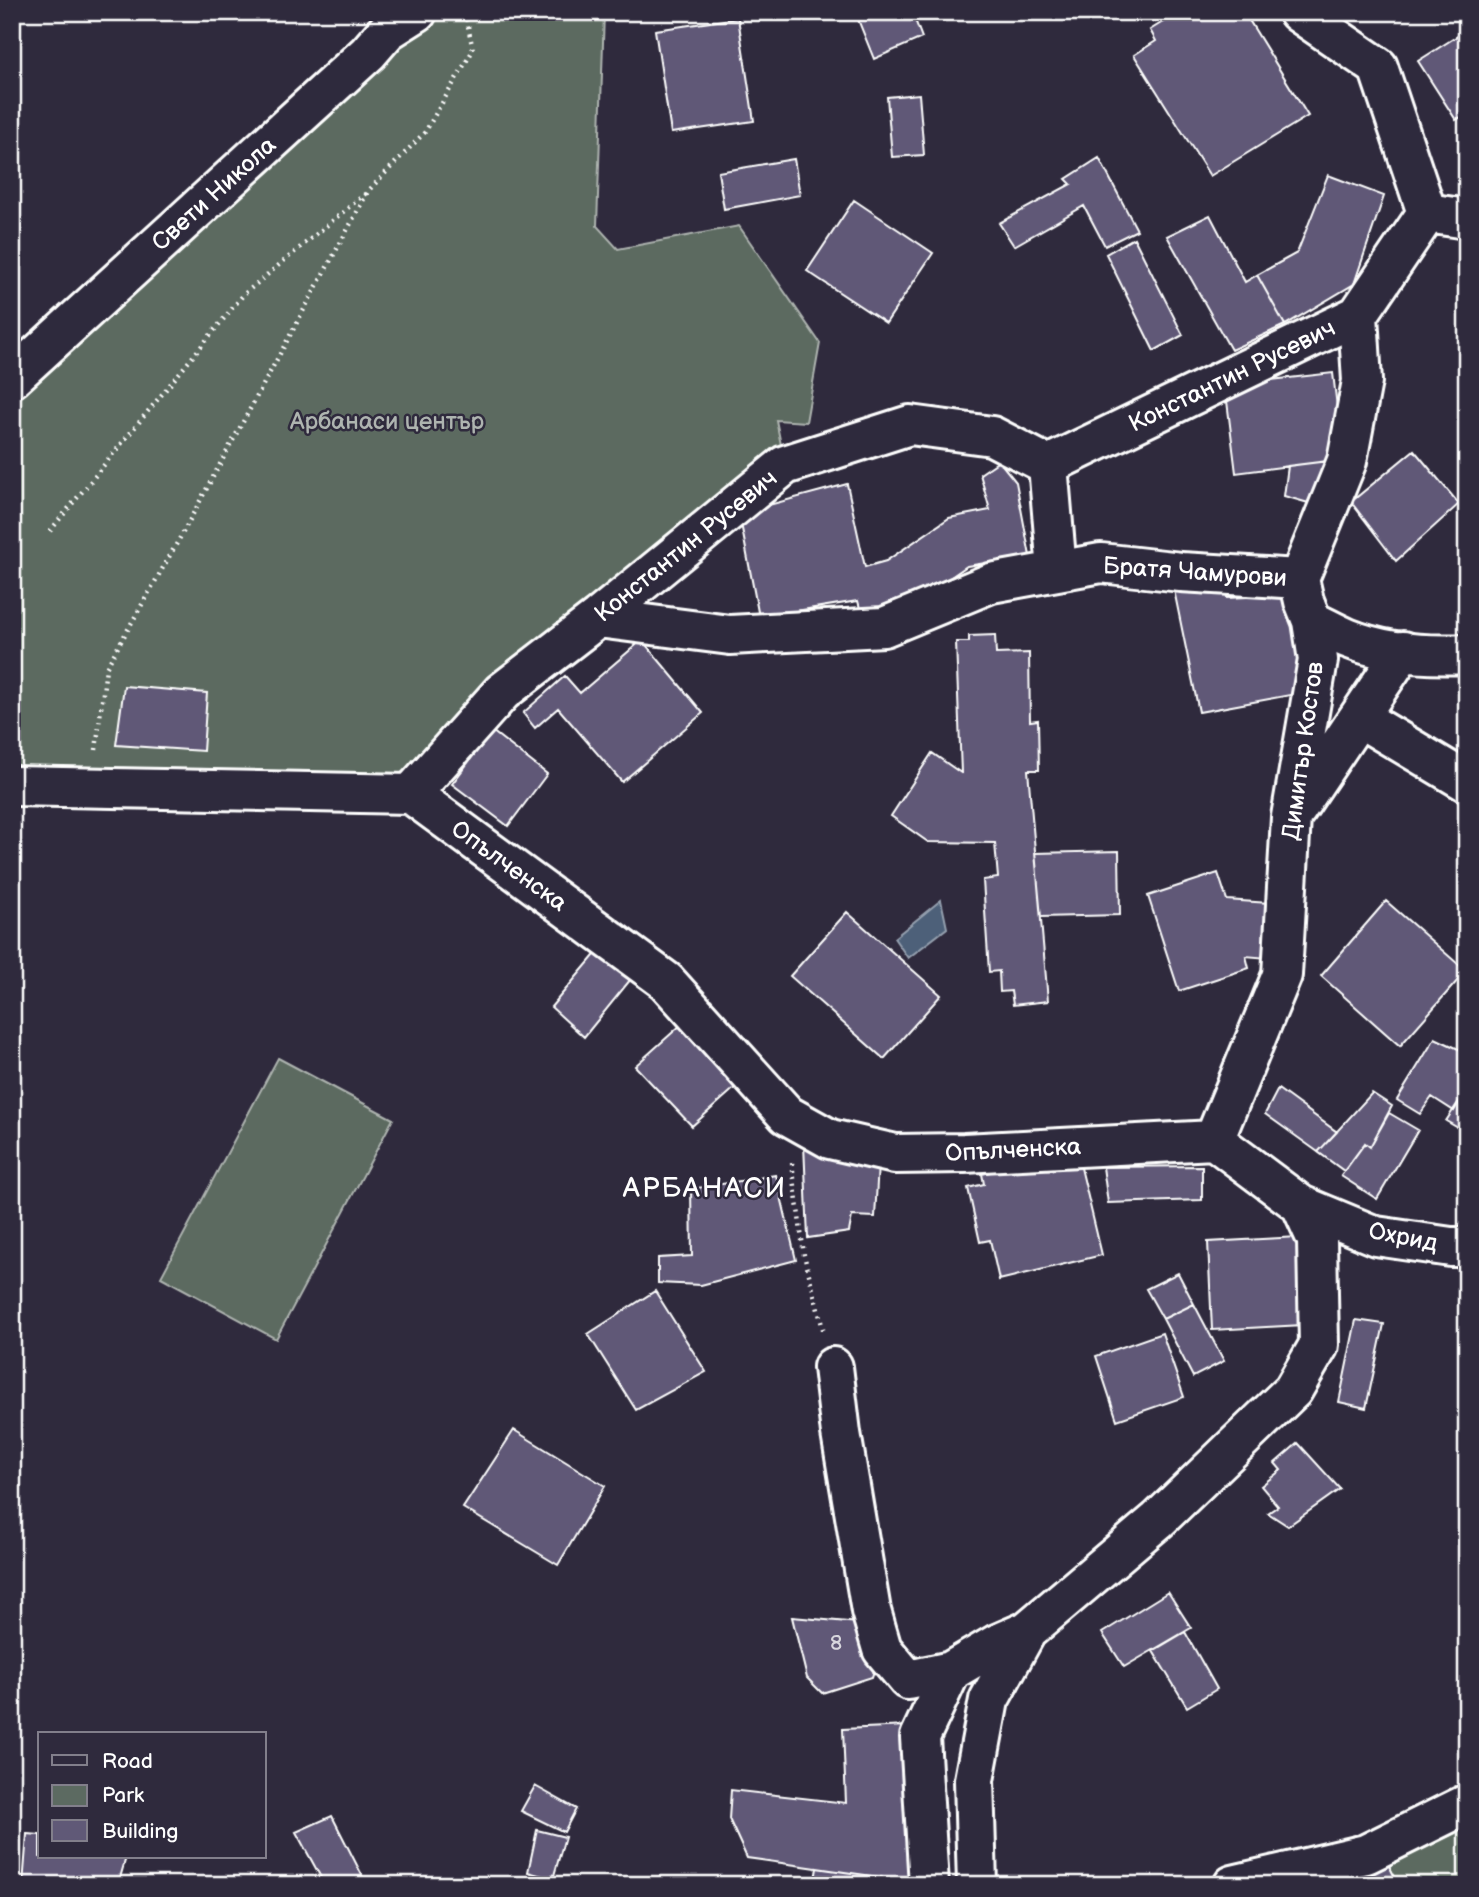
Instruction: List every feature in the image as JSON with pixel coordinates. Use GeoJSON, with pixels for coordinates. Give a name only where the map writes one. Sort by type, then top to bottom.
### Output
{"type":"FeatureCollection","features":[{"type":"Feature","properties":{"kind":"street"},"geometry":{"type":"LineString","coordinates":[[1298,12],[1378,67],[1427,213]]}},
{"type":"Feature","properties":{"kind":"street","name":"Свети Никола"},"geometry":{"type":"LineString","coordinates":[[12,378],[368,53],[392,19]]}},
{"type":"Feature","properties":{"kind":"street"},"geometry":{"type":"LineString","coordinates":[[1427,213],[1467,219]]}},
{"type":"Feature","properties":{"kind":"street"},"geometry":{"type":"LineString","coordinates":[[1299,579],[1348,461],[1362,381],[1358,315],[1427,213]]}},
{"type":"Feature","properties":{"kind":"street","name":"Константин Русевич"},"geometry":{"type":"LineString","coordinates":[[411,794],[502,692],[598,618],[785,465],[910,425],[992,436],[1048,465],[1358,315]]}},
{"type":"Feature","properties":{"kind":"street"},"geometry":{"type":"LineString","coordinates":[[1048,465],[1057,571]]}},
{"type":"Feature","properties":{"kind":"street","name":"Братя Чамурови"},"geometry":{"type":"LineString","coordinates":[[598,618],[730,635],[884,627],[990,583],[1101,564],[1299,579]]}},
{"type":"Feature","properties":{"kind":"street","name":"Димитър Костов"},"geometry":{"type":"LineString","coordinates":[[1214,1140],[1282,975],[1292,817],[1318,660],[1312,621],[1299,579]]}},
{"type":"Feature","properties":{"kind":"street"},"geometry":{"type":"LineString","coordinates":[[1312,621],[1347,638],[1385,650],[1438,655],[1467,654]]}},
{"type":"Feature","properties":{"kind":"street"},"geometry":{"type":"LineString","coordinates":[[1292,817],[1403,651]]}},
{"type":"Feature","properties":{"kind":"street"},"geometry":{"type":"LineString","coordinates":[[1360,718],[1467,782]]}},
{"type":"Feature","properties":{"kind":"street"},"geometry":{"type":"LineString","coordinates":[[12,786],[411,794]]}},
{"type":"Feature","properties":{"kind":"street","name":"Опълченска"},"geometry":{"type":"LineString","coordinates":[[411,794],[666,981],[787,1115],[830,1139],[895,1153],[964,1153],[1214,1140]]}},
{"type":"Feature","properties":{"kind":"street"},"geometry":{"type":"LineString","coordinates":[[833,1367],[841,1433],[871,1611],[882,1648],[908,1680],[951,1671],[997,1644],[1027,1631],[1158,1520],[1293,1390],[1319,1345],[1317,1240],[1301,1205],[1214,1140]]}},
{"type":"Feature","properties":{"kind":"street","name":"Охрид"},"geometry":{"type":"LineString","coordinates":[[1301,1205],[1376,1236],[1467,1247]]}},
{"type":"Feature","properties":{"kind":"street"},"geometry":{"type":"LineString","coordinates":[[977,1885],[974,1780],[989,1700],[1027,1631]]}},
{"type":"Feature","properties":{"kind":"street"},"geometry":{"type":"LineString","coordinates":[[929,1885],[920,1737],[951,1671]]}},
{"type":"Feature","properties":{"kind":"street"},"geometry":{"type":"LineString","coordinates":[[1233,1885],[1366,1854],[1467,1804]]}},
{"type":"Feature","properties":{"kind":"path"},"geometry":{"type":"LineString","coordinates":[[50,531],[244,294],[369,190],[425,132],[473,50],[465,12]]}},
{"type":"Feature","properties":{"kind":"path"},"geometry":{"type":"LineString","coordinates":[[92,788],[106,668],[369,190]]}},
{"type":"Feature","properties":{"kind":"path"},"geometry":{"type":"LineString","coordinates":[[787,1115],[804,1255],[833,1367]]}},
{"type":"Feature","properties":{"kind":"green space","name":"Арбанаси център"},"geometry":{"type":"Polygon","coordinates":[[[417,12],[604,12],[597,226],[618,249],[739,226],[820,343],[806,422],[776,420],[785,465],[411,794],[12,786],[12,378],[417,12]]]}},
{"type":"Feature","properties":{"kind":"green space"},"geometry":{"type":"Polygon","coordinates":[[[278,1058],[393,1119],[276,1339],[161,1277],[278,1058]]]}},
{"type":"Feature","properties":{"kind":"green space"},"geometry":{"type":"Polygon","coordinates":[[[1467,1819],[1467,1885],[1399,1885],[1385,1858],[1467,1819]]]}},
{"type":"Feature","properties":{"kind":"water"},"geometry":{"type":"Polygon","coordinates":[[[941,900],[947,928],[908,958],[894,938],[941,900]]]}},
{"type":"Feature","properties":{"kind":"building"},"geometry":{"type":"Polygon","coordinates":[[[855,12],[912,12],[922,38],[874,59],[855,12]]]}},
{"type":"Feature","properties":{"kind":"building"},"geometry":{"type":"Polygon","coordinates":[[[1179,12],[1244,12],[1308,116],[1210,176],[1134,55],[1156,41],[1150,30],[1179,12]]]}},
{"type":"Feature","properties":{"kind":"building"},"geometry":{"type":"Polygon","coordinates":[[[738,18],[754,121],[671,133],[655,30],[738,18]]]}},
{"type":"Feature","properties":{"kind":"building"},"geometry":{"type":"Polygon","coordinates":[[[1467,30],[1467,113],[1456,120],[1418,61],[1467,30]]]}},
{"type":"Feature","properties":{"kind":"building"},"geometry":{"type":"Polygon","coordinates":[[[919,94],[924,155],[892,157],[887,97],[919,94]]]}},
{"type":"Feature","properties":{"kind":"building"},"geometry":{"type":"Polygon","coordinates":[[[1099,158],[1137,230],[1105,246],[1084,206],[1014,246],[999,223],[1071,184],[1066,179],[1099,158]]]}},
{"type":"Feature","properties":{"kind":"building"},"geometry":{"type":"Polygon","coordinates":[[[794,159],[800,195],[724,209],[718,172],[794,159]]]}},
{"type":"Feature","properties":{"kind":"building"},"geometry":{"type":"Polygon","coordinates":[[[1328,175],[1384,196],[1354,284],[1285,325],[1257,275],[1297,253],[1328,175]]]}},
{"type":"Feature","properties":{"kind":"building"},"geometry":{"type":"Polygon","coordinates":[[[854,200],[933,253],[886,323],[807,271],[854,200]]]}},
{"type":"Feature","properties":{"kind":"building"},"geometry":{"type":"Polygon","coordinates":[[[1210,215],[1245,282],[1257,275],[1285,325],[1231,350],[1167,236],[1210,215]]]}},
{"type":"Feature","properties":{"kind":"building"},"geometry":{"type":"Polygon","coordinates":[[[1134,238],[1183,335],[1154,351],[1106,254],[1134,238]]]}},
{"type":"Feature","properties":{"kind":"building"},"geometry":{"type":"Polygon","coordinates":[[[1333,373],[1343,459],[1236,473],[1225,385],[1333,373]]]}},
{"type":"Feature","properties":{"kind":"building"},"geometry":{"type":"Polygon","coordinates":[[[1414,450],[1459,504],[1396,561],[1351,502],[1414,450]]]}},
{"type":"Feature","properties":{"kind":"building"},"geometry":{"type":"Polygon","coordinates":[[[999,461],[1016,482],[1030,556],[967,566],[897,614],[861,612],[858,601],[759,617],[739,513],[847,484],[865,567],[886,561],[949,518],[990,510],[980,474],[999,461]]]}},
{"type":"Feature","properties":{"kind":"building"},"geometry":{"type":"Polygon","coordinates":[[[1328,461],[1312,504],[1284,496],[1288,466],[1328,461]]]}},
{"type":"Feature","properties":{"kind":"building"},"geometry":{"type":"Polygon","coordinates":[[[1225,585],[1227,598],[1291,595],[1307,659],[1301,693],[1199,712],[1174,590],[1225,585]]]}},
{"type":"Feature","properties":{"kind":"building"},"geometry":{"type":"Polygon","coordinates":[[[995,635],[996,654],[1029,653],[1030,721],[1038,720],[1039,770],[1028,770],[1048,1001],[1013,1005],[1011,991],[1000,992],[999,971],[989,972],[983,880],[998,878],[995,843],[928,842],[891,816],[932,753],[961,773],[956,642],[969,642],[969,636],[995,635]]]}},
{"type":"Feature","properties":{"kind":"building"},"geometry":{"type":"Polygon","coordinates":[[[642,640],[703,713],[622,782],[558,708],[535,728],[523,713],[565,676],[580,693],[642,640]]]}},
{"type":"Feature","properties":{"kind":"building"},"geometry":{"type":"Polygon","coordinates":[[[124,686],[207,693],[203,751],[116,745],[124,686]]]}},
{"type":"Feature","properties":{"kind":"building"},"geometry":{"type":"Polygon","coordinates":[[[492,731],[547,774],[508,826],[452,784],[492,731]]]}},
{"type":"Feature","properties":{"kind":"building"},"geometry":{"type":"Polygon","coordinates":[[[1119,851],[1120,915],[1041,917],[1035,853],[1119,851]]]}},
{"type":"Feature","properties":{"kind":"building"},"geometry":{"type":"Polygon","coordinates":[[[1218,873],[1227,900],[1284,904],[1279,959],[1246,956],[1249,968],[1179,991],[1148,896],[1218,873]]]}},
{"type":"Feature","properties":{"kind":"building"},"geometry":{"type":"Polygon","coordinates":[[[1386,901],[1466,971],[1400,1046],[1321,976],[1386,901]]]}},
{"type":"Feature","properties":{"kind":"building"},"geometry":{"type":"Polygon","coordinates":[[[847,912],[941,995],[884,1059],[790,976],[847,912]]]}},
{"type":"Feature","properties":{"kind":"building"},"geometry":{"type":"Polygon","coordinates":[[[604,944],[635,974],[584,1037],[551,1007],[604,944]]]}},
{"type":"Feature","properties":{"kind":"building"},"geometry":{"type":"Polygon","coordinates":[[[691,1016],[746,1078],[692,1126],[635,1066],[691,1016]]]}},
{"type":"Feature","properties":{"kind":"building"},"geometry":{"type":"Polygon","coordinates":[[[1435,1038],[1467,1053],[1467,1089],[1454,1111],[1432,1097],[1420,1114],[1397,1100],[1435,1038]]]}},
{"type":"Feature","properties":{"kind":"building"},"geometry":{"type":"Polygon","coordinates":[[[1278,1089],[1337,1132],[1318,1152],[1265,1114],[1278,1089]]]}},
{"type":"Feature","properties":{"kind":"building"},"geometry":{"type":"Polygon","coordinates":[[[1467,1089],[1467,1133],[1446,1121],[1467,1089]]]}},
{"type":"Feature","properties":{"kind":"building"},"geometry":{"type":"Polygon","coordinates":[[[1372,1093],[1392,1106],[1370,1147],[1365,1143],[1344,1171],[1318,1152],[1372,1093]]]}},
{"type":"Feature","properties":{"kind":"building"},"geometry":{"type":"Polygon","coordinates":[[[1389,1113],[1418,1130],[1377,1199],[1341,1176],[1365,1143],[1370,1147],[1389,1113]]]}},
{"type":"Feature","properties":{"kind":"building"},"geometry":{"type":"Polygon","coordinates":[[[804,1144],[878,1164],[875,1217],[852,1216],[849,1232],[808,1238],[804,1144]]]}},
{"type":"Feature","properties":{"kind":"building"},"geometry":{"type":"Polygon","coordinates":[[[1077,1151],[1102,1255],[999,1280],[990,1240],[980,1242],[968,1188],[984,1184],[982,1174],[1077,1151]]]}},
{"type":"Feature","properties":{"kind":"building"},"geometry":{"type":"Polygon","coordinates":[[[1202,1166],[1202,1200],[1108,1203],[1103,1167],[1202,1166]]]}},
{"type":"Feature","properties":{"kind":"building"},"geometry":{"type":"Polygon","coordinates":[[[776,1175],[796,1260],[701,1285],[658,1283],[658,1258],[692,1256],[691,1189],[776,1175]]]}},
{"type":"Feature","properties":{"kind":"building"},"geometry":{"type":"Polygon","coordinates":[[[1299,1237],[1303,1325],[1212,1330],[1208,1242],[1299,1237]]]}},
{"type":"Feature","properties":{"kind":"building"},"geometry":{"type":"Polygon","coordinates":[[[1178,1273],[1194,1304],[1163,1319],[1146,1289],[1178,1273]]]}},
{"type":"Feature","properties":{"kind":"building"},"geometry":{"type":"Polygon","coordinates":[[[655,1291],[706,1372],[636,1410],[588,1334],[655,1291]]]}},
{"type":"Feature","properties":{"kind":"building"},"geometry":{"type":"Polygon","coordinates":[[[1194,1304],[1224,1361],[1193,1377],[1163,1319],[1194,1304]]]}},
{"type":"Feature","properties":{"kind":"building"},"geometry":{"type":"Polygon","coordinates":[[[1356,1320],[1384,1324],[1366,1408],[1339,1402],[1356,1320]]]}},
{"type":"Feature","properties":{"kind":"building"},"geometry":{"type":"Polygon","coordinates":[[[1162,1333],[1184,1397],[1117,1420],[1096,1356],[1162,1333]]]}},
{"type":"Feature","properties":{"kind":"building"},"geometry":{"type":"Polygon","coordinates":[[[514,1430],[605,1486],[558,1565],[463,1508],[514,1430]]]}},
{"type":"Feature","properties":{"kind":"building"},"geometry":{"type":"Polygon","coordinates":[[[1298,1443],[1340,1489],[1288,1526],[1268,1513],[1278,1506],[1261,1486],[1281,1470],[1275,1463],[1298,1443]]]}},
{"type":"Feature","properties":{"kind":"building"},"geometry":{"type":"Polygon","coordinates":[[[1168,1592],[1191,1628],[1124,1667],[1102,1633],[1168,1592]]]}},
{"type":"Feature","properties":{"kind":"building"},"geometry":{"type":"Polygon","coordinates":[[[792,1617],[870,1624],[877,1661],[872,1677],[822,1693],[807,1678],[792,1617]]]}},
{"type":"Feature","properties":{"kind":"building"},"geometry":{"type":"Polygon","coordinates":[[[1185,1632],[1217,1689],[1187,1707],[1153,1651],[1185,1632]]]}},
{"type":"Feature","properties":{"kind":"building"},"geometry":{"type":"Polygon","coordinates":[[[907,1726],[914,1882],[747,1858],[729,1819],[731,1790],[846,1803],[843,1729],[907,1726]]]}},
{"type":"Feature","properties":{"kind":"building"},"geometry":{"type":"Polygon","coordinates":[[[535,1786],[576,1809],[564,1832],[521,1811],[535,1786]]]}},
{"type":"Feature","properties":{"kind":"building"},"geometry":{"type":"Polygon","coordinates":[[[332,1816],[367,1885],[325,1885],[296,1832],[332,1816]]]}},
{"type":"Feature","properties":{"kind":"building"},"geometry":{"type":"Polygon","coordinates":[[[537,1830],[565,1837],[553,1879],[528,1872],[537,1830]]]}},
{"type":"Feature","properties":{"kind":"building"},"geometry":{"type":"Polygon","coordinates":[[[27,1834],[38,1835],[38,1858],[126,1858],[118,1885],[23,1885],[27,1834]]]}},
{"type":"Feature","properties":{"kind":"building"},"geometry":{"type":"Polygon","coordinates":[[[1385,1858],[1399,1885],[1359,1885],[1352,1874],[1385,1858]]]}},
{"type":"Feature","properties":{"kind":"building"},"geometry":{"type":"Polygon","coordinates":[[[817,1868],[914,1882],[914,1885],[814,1885],[817,1868]]]}},
{"type":"Feature","properties":{"kind":"district","name":"АРБАНАСИ"},"geometry":{"type":"Point","coordinates":[705,1188]}}]}
